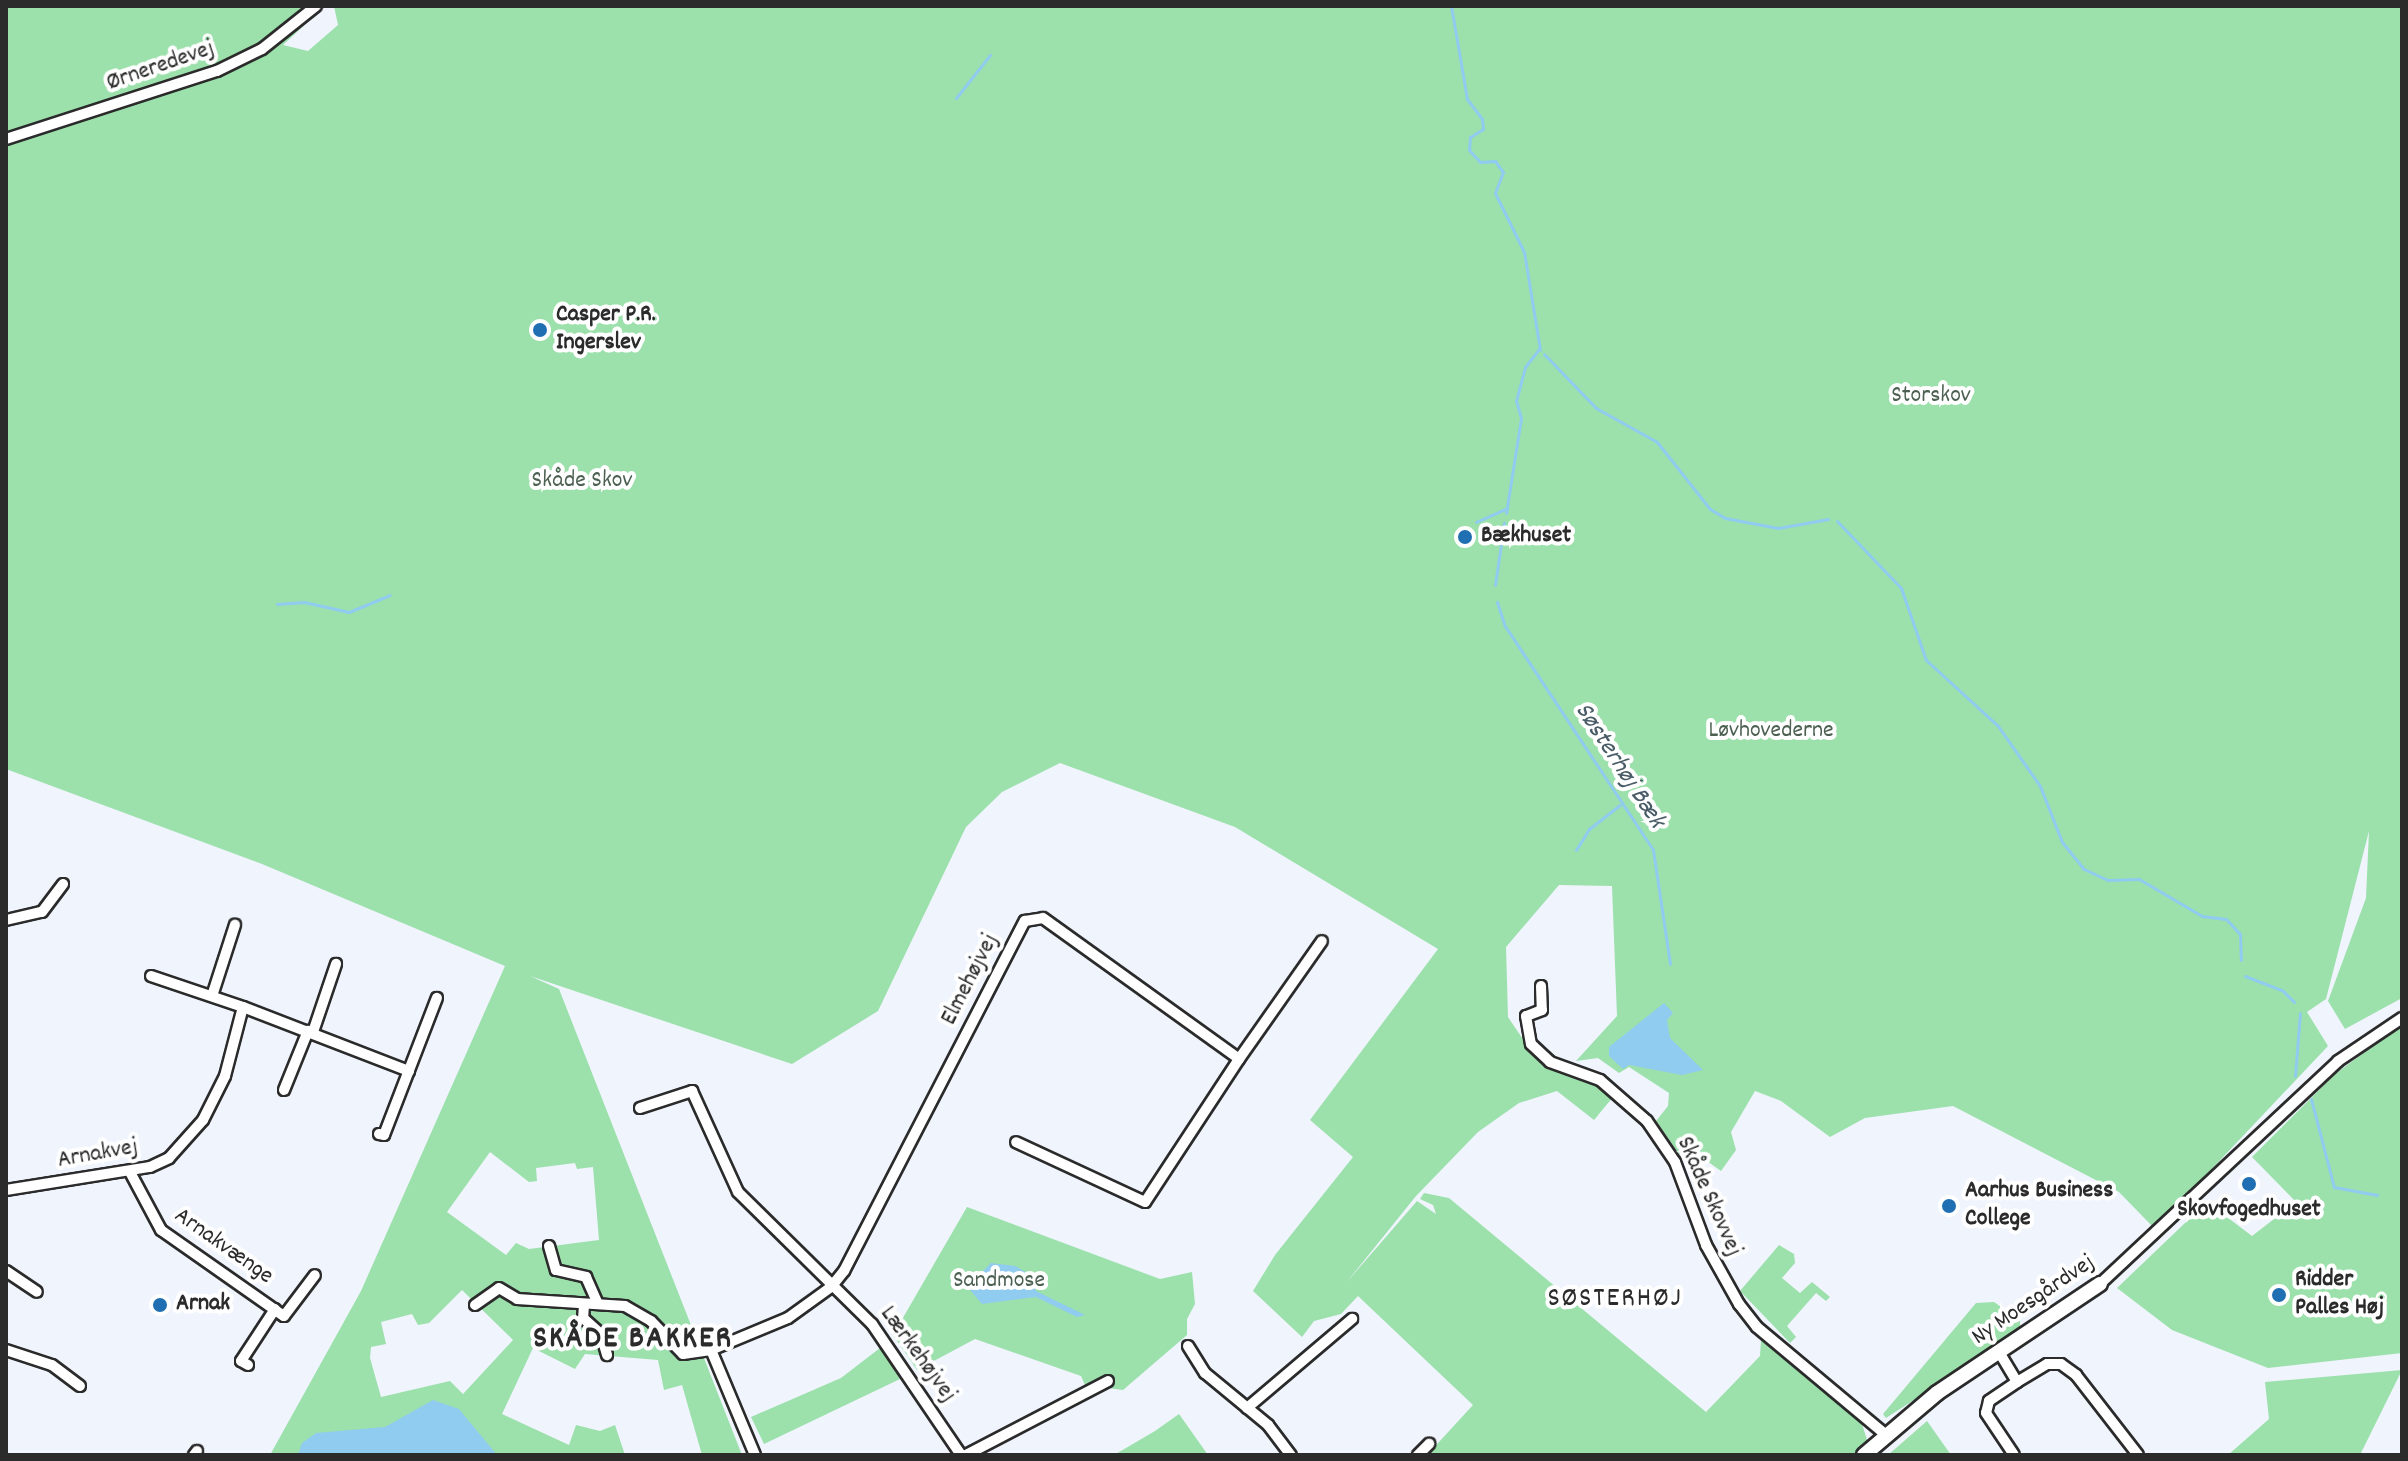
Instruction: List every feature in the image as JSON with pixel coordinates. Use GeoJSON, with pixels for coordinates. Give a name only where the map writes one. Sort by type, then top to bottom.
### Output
{"type":"FeatureCollection","features":[{"type":"Feature","properties":{"kind":"street","name":"Ørneredevej"},"geometry":{"type":"LineString","coordinates":[[6,139],[217,71],[262,49],[316,6]]}},
{"type":"Feature","properties":{"kind":"street"},"geometry":{"type":"LineString","coordinates":[[6,920],[42,912],[63,884]]}},
{"type":"Feature","properties":{"kind":"street","name":"Elmehøjvej"},"geometry":{"type":"LineString","coordinates":[[711,1350],[788,1318],[831,1287],[863,1237],[977,1009],[1030,917],[1043,918],[1239,1059]]}},
{"type":"Feature","properties":{"kind":"street"},"geometry":{"type":"LineString","coordinates":[[212,996],[235,925]]}},
{"type":"Feature","properties":{"kind":"street"},"geometry":{"type":"LineString","coordinates":[[1016,1142],[1145,1202],[1239,1059],[1322,941]]}},
{"type":"Feature","properties":{"kind":"street"},"geometry":{"type":"LineString","coordinates":[[284,1090],[336,964]]}},
{"type":"Feature","properties":{"kind":"street"},"geometry":{"type":"LineString","coordinates":[[151,976],[243,1007],[409,1071]]}},
{"type":"Feature","properties":{"kind":"street","name":"Skåde Skovvej"},"geometry":{"type":"LineString","coordinates":[[1541,986],[1542,1010],[1526,1016],[1531,1044],[1550,1062],[1600,1080],[1647,1121],[1675,1162],[1706,1245],[1739,1304],[1757,1327],[1885,1434]]}},
{"type":"Feature","properties":{"kind":"street"},"geometry":{"type":"LineString","coordinates":[[379,1134],[384,1135],[437,998]]}},
{"type":"Feature","properties":{"kind":"street","name":"Arnakvej"},"geometry":{"type":"LineString","coordinates":[[6,1190],[130,1172],[169,1158],[203,1120],[225,1076],[243,1007]]}},
{"type":"Feature","properties":{"kind":"street","name":"Ny Moesgårdvej"},"geometry":{"type":"LineString","coordinates":[[1864,1455],[1885,1434],[2100,1284],[2338,1061],[2402,1018]]}},
{"type":"Feature","properties":{"kind":"street"},"geometry":{"type":"LineString","coordinates":[[640,1108],[692,1091],[738,1192],[831,1287]]}},
{"type":"Feature","properties":{"kind":"street","name":"Arnakvænge"},"geometry":{"type":"LineString","coordinates":[[130,1172],[161,1230],[284,1316],[315,1275]]}},
{"type":"Feature","properties":{"kind":"street"},"geometry":{"type":"LineString","coordinates":[[549,1246],[556,1270],[586,1277],[597,1302]]}},
{"type":"Feature","properties":{"kind":"street"},"geometry":{"type":"LineString","coordinates":[[6,1271],[37,1292]]}},
{"type":"Feature","properties":{"kind":"street","name":"Lærkehøjvej"},"geometry":{"type":"LineString","coordinates":[[831,1287],[872,1324],[963,1455],[1108,1381]]}},
{"type":"Feature","properties":{"kind":"street"},"geometry":{"type":"LineString","coordinates":[[475,1305],[499,1288],[517,1299],[584,1305],[597,1302],[637,1311],[683,1354],[711,1350],[755,1455]]}},
{"type":"Feature","properties":{"kind":"street"},"geometry":{"type":"LineString","coordinates":[[584,1305],[583,1318],[601,1334],[607,1355]]}},
{"type":"Feature","properties":{"kind":"street","name":"Arnakvænge"},"geometry":{"type":"LineString","coordinates":[[248,1365],[241,1361],[275,1309]]}},
{"type":"Feature","properties":{"kind":"street"},"geometry":{"type":"LineString","coordinates":[[1247,1408],[1352,1319]]}},
{"type":"Feature","properties":{"kind":"street"},"geometry":{"type":"LineString","coordinates":[[1188,1346],[1205,1373],[1247,1408],[1291,1455]]}},
{"type":"Feature","properties":{"kind":"street"},"geometry":{"type":"LineString","coordinates":[[6,1350],[52,1365],[80,1386]]}},
{"type":"Feature","properties":{"kind":"street"},"geometry":{"type":"LineString","coordinates":[[1999,1352],[2017,1382]]}},
{"type":"Feature","properties":{"kind":"street"},"geometry":{"type":"LineString","coordinates":[[2014,1455],[1985,1409],[2017,1382],[2047,1364],[2061,1364],[2076,1375],[2138,1455]]}},
{"type":"Feature","properties":{"kind":"street"},"geometry":{"type":"LineString","coordinates":[[1418,1455],[1429,1444]]}},
{"type":"Feature","properties":{"kind":"green space"},"geometry":{"type":"Polygon","coordinates":[[[6,6],[325,6],[283,45],[308,51],[338,25],[334,6],[2402,6],[2402,998],[2345,1029],[2328,1001],[2366,898],[2369,831],[2326,999],[2307,1012],[2328,1046],[2155,1229],[2119,1192],[1953,1106],[1865,1118],[1830,1137],[1781,1101],[1755,1091],[1731,1132],[1736,1150],[1721,1171],[1700,1156],[1679,1154],[1656,1121],[1668,1106],[1669,1093],[1629,1067],[1619,1073],[1598,1058],[1576,1061],[1617,1016],[1612,886],[1559,885],[1506,947],[1508,1017],[1537,1060],[1591,1081],[1613,1097],[1594,1120],[1557,1091],[1519,1103],[1478,1132],[1416,1196],[1346,1283],[1417,1201],[1436,1214],[1433,1205],[1420,1199],[1424,1193],[1449,1198],[1706,1412],[1760,1356],[1761,1340],[1862,1424],[1868,1443],[1857,1455],[1427,1455],[1473,1405],[1358,1296],[1341,1314],[1314,1321],[1302,1337],[1253,1291],[1275,1255],[1353,1157],[1310,1120],[1438,949],[1235,827],[1060,763],[1002,792],[966,827],[878,1011],[792,1064],[530,976],[559,989],[742,1455],[702,1455],[682,1385],[664,1390],[658,1360],[585,1354],[575,1369],[533,1348],[502,1414],[569,1445],[576,1425],[600,1431],[615,1425],[625,1455],[270,1455],[361,1291],[505,966],[262,864],[6,769],[6,6]],[[490,1152],[447,1212],[506,1255],[516,1243],[529,1249],[599,1240],[593,1167],[577,1169],[575,1163],[536,1168],[537,1181],[529,1182],[490,1152]],[[462,1290],[429,1323],[418,1325],[412,1314],[381,1322],[386,1344],[371,1347],[370,1358],[381,1397],[450,1381],[463,1394],[513,1340],[462,1290]]]}},
{"type":"Feature","properties":{"kind":"green space"},"geometry":{"type":"Polygon","coordinates":[[[2402,1025],[2402,1353],[2268,1368],[2172,1330],[2117,1288],[2207,1202],[2252,1236],[2296,1202],[2252,1157],[2335,1074],[2402,1025]]]}},
{"type":"Feature","properties":{"kind":"green space","name":"Sandmose"},"geometry":{"type":"Polygon","coordinates":[[[967,1207],[1160,1279],[1192,1272],[1195,1304],[1187,1319],[1187,1335],[1123,1390],[1085,1385],[1081,1376],[975,1339],[917,1370],[893,1335],[967,1207]]]}},
{"type":"Feature","properties":{"kind":"green space"},"geometry":{"type":"Polygon","coordinates":[[[1779,1245],[1794,1254],[1795,1263],[1782,1278],[1800,1293],[1812,1282],[1830,1297],[1826,1301],[1816,1293],[1787,1326],[1796,1337],[1790,1343],[1740,1291],[1779,1245]]]}},
{"type":"Feature","properties":{"kind":"green space"},"geometry":{"type":"Polygon","coordinates":[[[1994,1302],[2020,1320],[2020,1331],[1886,1418],[1883,1414],[1976,1303],[1994,1302]]]}},
{"type":"Feature","properties":{"kind":"green space"},"geometry":{"type":"Polygon","coordinates":[[[880,1348],[900,1379],[764,1444],[751,1417],[841,1378],[880,1348]]]}},
{"type":"Feature","properties":{"kind":"green space"},"geometry":{"type":"Polygon","coordinates":[[[2402,1370],[2360,1455],[2228,1455],[2269,1419],[2265,1382],[2402,1370]]]}},
{"type":"Feature","properties":{"kind":"green space"},"geometry":{"type":"Polygon","coordinates":[[[1179,1414],[1208,1455],[1114,1455],[1155,1431],[1179,1414]]]}},
{"type":"Feature","properties":{"kind":"green space"},"geometry":{"type":"Polygon","coordinates":[[[1927,1421],[1951,1455],[1888,1455],[1927,1421]]]}},
{"type":"Feature","properties":{"kind":"water"},"geometry":{"type":"Polygon","coordinates":[[[1664,1003],[1673,1013],[1667,1020],[1670,1038],[1703,1070],[1682,1075],[1629,1065],[1623,1069],[1609,1056],[1609,1047],[1664,1003]]]}},
{"type":"Feature","properties":{"kind":"water"},"geometry":{"type":"Polygon","coordinates":[[[991,1263],[1015,1266],[1027,1273],[1036,1291],[1085,1315],[1077,1317],[1036,1297],[982,1304],[970,1290],[972,1282],[991,1263]]]}},
{"type":"Feature","properties":{"kind":"water"},"geometry":{"type":"Polygon","coordinates":[[[433,1400],[459,1409],[497,1455],[298,1455],[302,1443],[316,1433],[385,1427],[433,1400]]]}},
{"type":"Feature","properties":{"kind":"waterway","name":"Søsterhøj Bæk"},"geometry":{"type":"LineString","coordinates":[[1451,6],[1467,99],[1482,119],[1483,129],[1470,137],[1469,150],[1480,162],[1495,161],[1503,172],[1495,193],[1524,252],[1540,350]]}},
{"type":"Feature","properties":{"kind":"waterway"},"geometry":{"type":"LineString","coordinates":[[956,98],[990,55]]}},
{"type":"Feature","properties":{"kind":"waterway","name":"Søsterhøj Bæk"},"geometry":{"type":"LineString","coordinates":[[1506,513],[1521,418],[1516,401],[1525,367],[1539,349]]}},
{"type":"Feature","properties":{"kind":"waterway"},"geometry":{"type":"LineString","coordinates":[[1544,354],[1596,408],[1657,442],[1710,509],[1725,518],[1778,528],[1828,519]]}},
{"type":"Feature","properties":{"kind":"waterway"},"geometry":{"type":"LineString","coordinates":[[1476,522],[1507,508]]}},
{"type":"Feature","properties":{"kind":"waterway"},"geometry":{"type":"LineString","coordinates":[[1837,521],[1901,588],[1926,660],[1998,726],[2040,786],[2062,842],[2084,869],[2108,880],[2139,879],[2202,916],[2226,919],[2240,934],[2241,960]]}},
{"type":"Feature","properties":{"kind":"waterway","name":"Søsterhøj Bæk"},"geometry":{"type":"LineString","coordinates":[[1495,585],[1504,523]]}},
{"type":"Feature","properties":{"kind":"waterway"},"geometry":{"type":"LineString","coordinates":[[277,604],[304,602],[349,612],[390,595]]}},
{"type":"Feature","properties":{"kind":"waterway","name":"Søsterhøj Bæk"},"geometry":{"type":"LineString","coordinates":[[1497,602],[1505,626],[1653,850],[1670,964]]}},
{"type":"Feature","properties":{"kind":"waterway"},"geometry":{"type":"LineString","coordinates":[[1576,850],[1589,829],[1620,805]]}},
{"type":"Feature","properties":{"kind":"waterway"},"geometry":{"type":"LineString","coordinates":[[2245,976],[2282,990],[2294,1002]]}},
{"type":"Feature","properties":{"kind":"waterway"},"geometry":{"type":"LineString","coordinates":[[2295,1076],[2300,1013]]}},
{"type":"Feature","properties":{"kind":"waterway"},"geometry":{"type":"LineString","coordinates":[[2311,1099],[2334,1187],[2377,1195]]}},
{"type":"Feature","properties":{"kind":"place","name":"Casper P.R. Ingerslev"},"geometry":{"type":"Point","coordinates":[540,330]}},
{"type":"Feature","properties":{"kind":"place","name":"Bækhuset"},"geometry":{"type":"Point","coordinates":[1465,537]}},
{"type":"Feature","properties":{"kind":"place","name":"Skovfogedhuset"},"geometry":{"type":"Point","coordinates":[2249,1184]}},
{"type":"Feature","properties":{"kind":"place","name":"Aarhus Business College"},"geometry":{"type":"Point","coordinates":[1949,1206]}},
{"type":"Feature","properties":{"kind":"place","name":"Ridder Palles Høj"},"geometry":{"type":"Point","coordinates":[2279,1295]}},
{"type":"Feature","properties":{"kind":"place","name":"Arnak"},"geometry":{"type":"Point","coordinates":[160,1305]}},
{"type":"Feature","properties":{"kind":"district","name":"SØSTERHØJ"},"geometry":{"type":"Point","coordinates":[1615,1300]}},
{"type":"Feature","properties":{"kind":"district","name":"SKÅDE BAKKER"},"geometry":{"type":"Point","coordinates":[633,1340]}},
{"type":"Feature","properties":{"kind":"park label","name":"Storskov"},"geometry":{"type":"Point","coordinates":[1931,397]}},
{"type":"Feature","properties":{"kind":"park label","name":"Skåde Skov"},"geometry":{"type":"Point","coordinates":[582,482]}},
{"type":"Feature","properties":{"kind":"park label","name":"Løvhovederne"},"geometry":{"type":"Point","coordinates":[1771,732]}}]}
